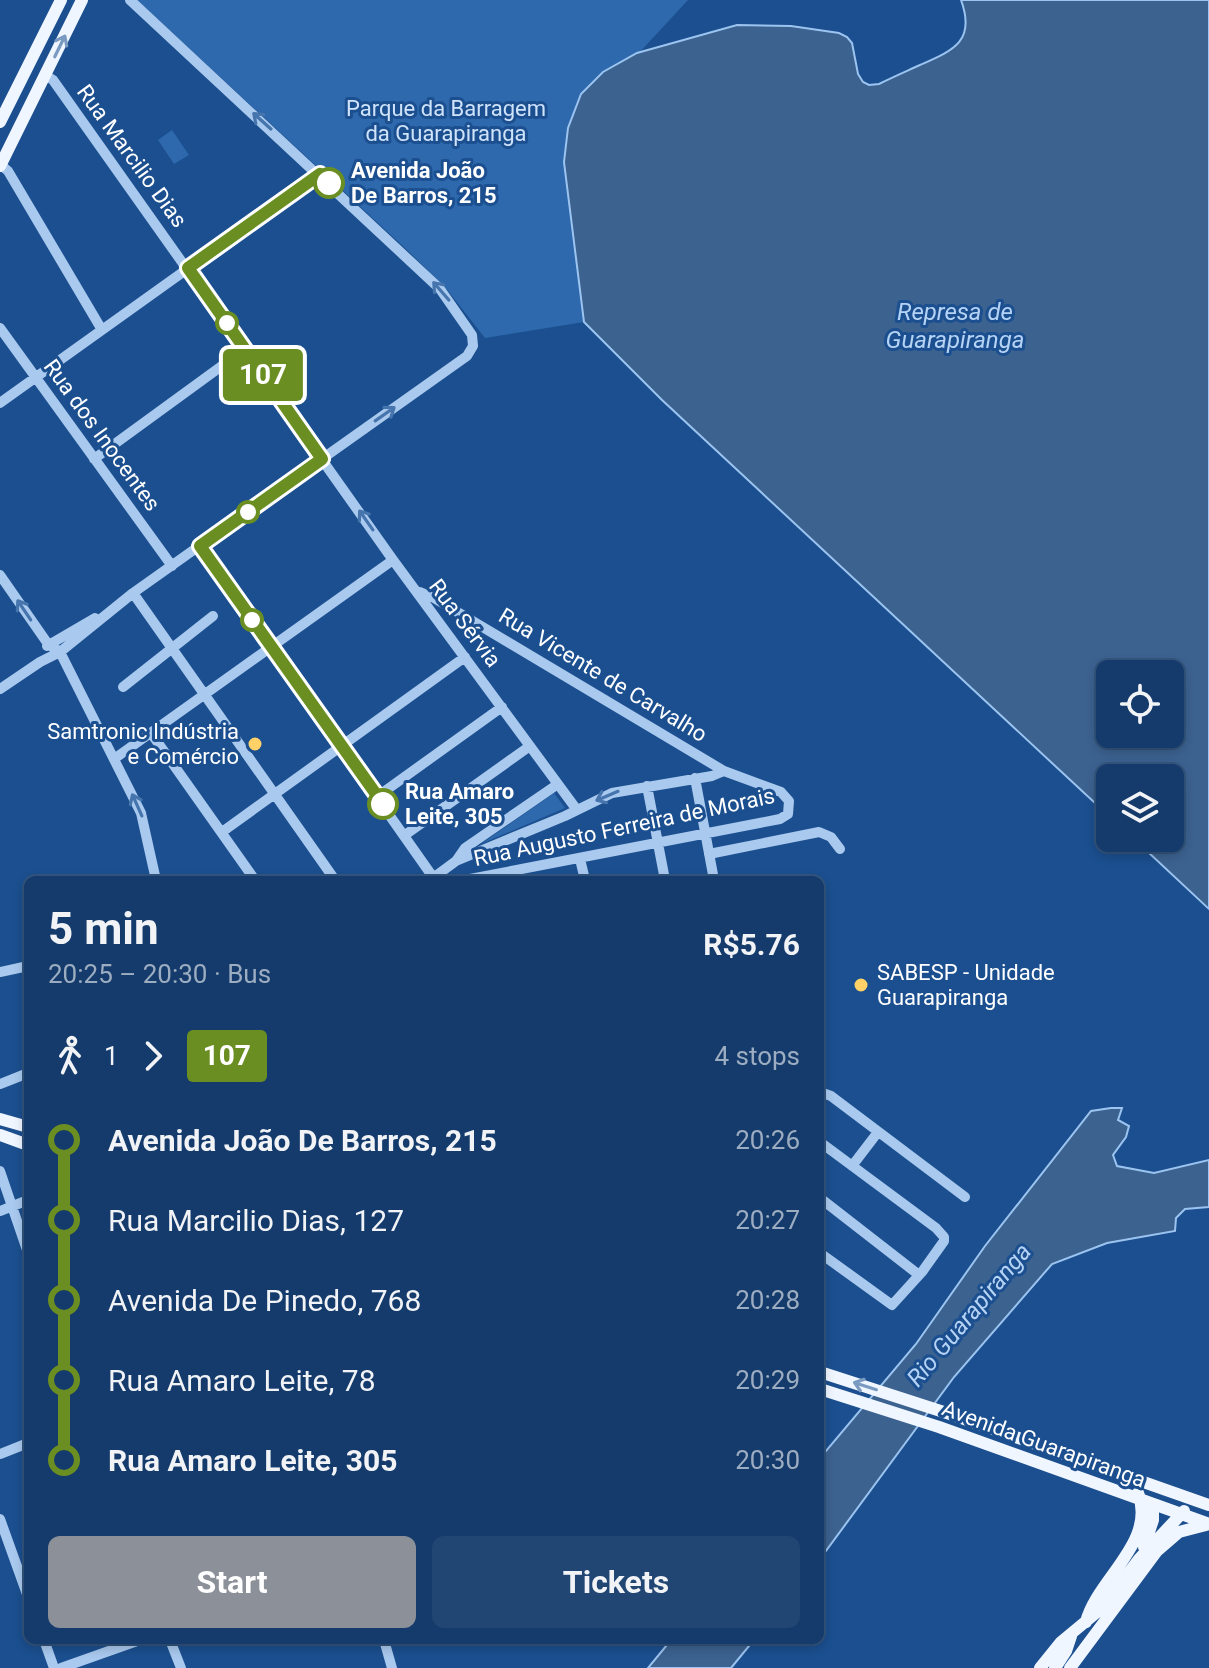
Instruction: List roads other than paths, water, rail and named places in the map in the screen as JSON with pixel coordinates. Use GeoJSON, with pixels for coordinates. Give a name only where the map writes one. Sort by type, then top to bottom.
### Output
{"type":"FeatureCollection","features":[{"type":"Feature","properties":{"kind":"main road"},"geometry":{"type":"LineString","coordinates":[[0,122],[61,0]]}},
{"type":"Feature","properties":{"kind":"main road"},"geometry":{"type":"LineString","coordinates":[[0,166],[82,0]]}},
{"type":"Feature","properties":{"kind":"main road"},"geometry":{"type":"LineString","coordinates":[[0,1119],[24,1126]]}},
{"type":"Feature","properties":{"kind":"main road"},"geometry":{"type":"LineString","coordinates":[[0,1135],[24,1144]]}},
{"type":"Feature","properties":{"kind":"main road","name":"Avenida Guarapiranga"},"geometry":{"type":"LineString","coordinates":[[825,1374],[1205,1503]]}},
{"type":"Feature","properties":{"kind":"main road","name":"Avenida Guarapiranga"},"geometry":{"type":"LineString","coordinates":[[824,1390],[939,1427],[1209,1524]]}},
{"type":"Feature","properties":{"kind":"main road"},"geometry":{"type":"LineString","coordinates":[[1133,1479],[1147,1502],[1151,1528],[1139,1559]]}},
{"type":"Feature","properties":{"kind":"main road"},"geometry":{"type":"LineString","coordinates":[[1078,1656],[1091,1602],[1136,1540],[1147,1502]]}},
{"type":"Feature","properties":{"kind":"main road"},"geometry":{"type":"LineString","coordinates":[[1040,1668],[1072,1633],[1102,1608],[1139,1559],[1180,1514],[1205,1503]]}},
{"type":"Feature","properties":{"kind":"main road"},"geometry":{"type":"LineString","coordinates":[[1062,1665],[1078,1656],[1157,1551],[1179,1532],[1209,1524]]}},
{"type":"Feature","properties":{"kind":"main road"},"geometry":{"type":"LineString","coordinates":[[1062,1665],[1072,1633]]}},
{"type":"Feature","properties":{"kind":"street"},"geometry":{"type":"LineString","coordinates":[[40,662],[48,644],[101,616],[467,356],[473,346],[472,335],[440,289],[130,0]]}},
{"type":"Feature","properties":{"kind":"street","name":"Rua Marcilio Dias"},"geometry":{"type":"LineString","coordinates":[[45,75],[53,80],[322,459]]}},
{"type":"Feature","properties":{"kind":"street"},"geometry":{"type":"LineString","coordinates":[[0,166],[8,171],[102,330]]}},
{"type":"Feature","properties":{"kind":"street"},"geometry":{"type":"LineString","coordinates":[[0,403],[320,174]]}},
{"type":"Feature","properties":{"kind":"street","name":"Rua dos Inocentes"},"geometry":{"type":"LineString","coordinates":[[0,328],[172,566]]}},
{"type":"Feature","properties":{"kind":"street"},"geometry":{"type":"LineString","coordinates":[[94,459],[245,349]]}},
{"type":"Feature","properties":{"kind":"street","name":"Rua Sérvia"},"geometry":{"type":"LineString","coordinates":[[322,459],[577,810]]}},
{"type":"Feature","properties":{"kind":"street"},"geometry":{"type":"LineString","coordinates":[[200,546],[432,876]]}},
{"type":"Feature","properties":{"kind":"street"},"geometry":{"type":"LineString","coordinates":[[114,759],[393,560]]}},
{"type":"Feature","properties":{"kind":"street"},"geometry":{"type":"LineString","coordinates":[[0,575],[48,644],[60,652],[141,813],[155,876]]}},
{"type":"Feature","properties":{"kind":"street","name":"Rua Vicente de Carvalho"},"geometry":{"type":"LineString","coordinates":[[418,592],[434,598],[724,771],[786,795],[789,813]]}},
{"type":"Feature","properties":{"kind":"street"},"geometry":{"type":"LineString","coordinates":[[133,593],[332,876]]}},
{"type":"Feature","properties":{"kind":"street"},"geometry":{"type":"LineString","coordinates":[[0,689],[60,652],[97,623],[101,616]]}},
{"type":"Feature","properties":{"kind":"street"},"geometry":{"type":"LineString","coordinates":[[123,687],[213,616]]}},
{"type":"Feature","properties":{"kind":"street"},"geometry":{"type":"LineString","coordinates":[[222,832],[465,657]]}},
{"type":"Feature","properties":{"kind":"street"},"geometry":{"type":"LineString","coordinates":[[378,796],[502,707]]}},
{"type":"Feature","properties":{"kind":"street"},"geometry":{"type":"LineString","coordinates":[[151,733],[252,876]]}},
{"type":"Feature","properties":{"kind":"street"},"geometry":{"type":"LineString","coordinates":[[405,835],[530,746]]}},
{"type":"Feature","properties":{"kind":"street"},"geometry":{"type":"LineString","coordinates":[[456,861],[612,793],[724,771]]}},
{"type":"Feature","properties":{"kind":"street"},"geometry":{"type":"LineString","coordinates":[[695,778],[713,876]]}},
{"type":"Feature","properties":{"kind":"street"},"geometry":{"type":"LineString","coordinates":[[438,876],[456,861],[465,848],[558,784]]}},
{"type":"Feature","properties":{"kind":"street"},"geometry":{"type":"LineString","coordinates":[[647,786],[664,876]]}},
{"type":"Feature","properties":{"kind":"street","name":"Rua Augusto Ferreira de Morais"},"geometry":{"type":"LineString","coordinates":[[508,876],[780,819],[789,813]]}},
{"type":"Feature","properties":{"kind":"street"},"geometry":{"type":"LineString","coordinates":[[709,854],[819,832],[831,837],[840,849]]}},
{"type":"Feature","properties":{"kind":"street"},"geometry":{"type":"LineString","coordinates":[[580,859],[584,876]]}},
{"type":"Feature","properties":{"kind":"street"},"geometry":{"type":"LineString","coordinates":[[0,972],[24,967]]}},
{"type":"Feature","properties":{"kind":"street"},"geometry":{"type":"LineString","coordinates":[[0,1084],[24,1075]]}},
{"type":"Feature","properties":{"kind":"street"},"geometry":{"type":"LineString","coordinates":[[824,1093],[965,1197]]}},
{"type":"Feature","properties":{"kind":"street"},"geometry":{"type":"LineString","coordinates":[[852,1166],[878,1132]]}},
{"type":"Feature","properties":{"kind":"street"},"geometry":{"type":"LineString","coordinates":[[824,1145],[936,1228],[944,1241],[919,1275],[890,1305],[824,1256]]}},
{"type":"Feature","properties":{"kind":"street"},"geometry":{"type":"LineString","coordinates":[[0,1171],[24,1241]]}},
{"type":"Feature","properties":{"kind":"street"},"geometry":{"type":"LineString","coordinates":[[824,1201],[919,1275]]}},
{"type":"Feature","properties":{"kind":"street"},"geometry":{"type":"LineString","coordinates":[[0,1211],[24,1202]]}},
{"type":"Feature","properties":{"kind":"street"},"geometry":{"type":"LineString","coordinates":[[0,1454],[24,1445]]}},
{"type":"Feature","properties":{"kind":"street"},"geometry":{"type":"LineString","coordinates":[[0,1519],[24,1575]]}},
{"type":"Feature","properties":{"kind":"street"},"geometry":{"type":"LineString","coordinates":[[45,1644],[54,1668]]}},
{"type":"Feature","properties":{"kind":"street"},"geometry":{"type":"LineString","coordinates":[[61,1668],[129,1644]]}},
{"type":"Feature","properties":{"kind":"street"},"geometry":{"type":"LineString","coordinates":[[172,1644],[181,1668]]}},
{"type":"Feature","properties":{"kind":"street"},"geometry":{"type":"LineString","coordinates":[[385,1644],[392,1668]]}},
{"type":"Feature","properties":{"kind":"water","name":"Represa de Guarapiranga"},"geometry":{"type":"Polygon","coordinates":[[[961,0],[1209,0],[1209,909],[1148,852],[1184,852],[1184,764],[1096,764],[1096,804],[662,400],[584,322],[564,162],[568,128],[581,94],[603,72],[637,53],[737,25],[791,26],[847,37],[852,43],[858,74],[863,82],[879,84],[952,49],[964,35],[966,25],[961,0]]]}},
{"type":"Feature","properties":{"kind":"water","name":"Rio Guarapiranga"},"geometry":{"type":"Polygon","coordinates":[[[1122,1108],[1118,1120],[1129,1126],[1126,1137],[1113,1155],[1117,1166],[1154,1173],[1209,1160],[1209,1207],[1185,1209],[1176,1218],[1175,1231],[1107,1243],[1052,1264],[954,1377],[824,1554],[824,1453],[916,1344],[985,1246],[1091,1111],[1122,1108]]]}},
{"type":"Feature","properties":{"kind":"water"},"geometry":{"type":"Polygon","coordinates":[[[668,1644],[751,1644],[731,1668],[648,1668],[668,1644]]]}},
{"type":"Feature","properties":{"kind":"place","name":"Avenida João De Barros, 215"},"geometry":{"type":"Point","coordinates":[329,183]}},
{"type":"Feature","properties":{"kind":"place","name":"Samtronic Indústria e Comércio"},"geometry":{"type":"Point","coordinates":[255,744]}},
{"type":"Feature","properties":{"kind":"place","name":"Rua Amaro Leite, 305"},"geometry":{"type":"Point","coordinates":[383,804]}},
{"type":"Feature","properties":{"kind":"place","name":"SABESP - Unidade Guarapiranga"},"geometry":{"type":"Point","coordinates":[861,985]}},
{"type":"Feature","properties":{"kind":"park label","name":"Parque da Barragem da Guarapiranga"},"geometry":{"type":"Point","coordinates":[446,120]}}]}
